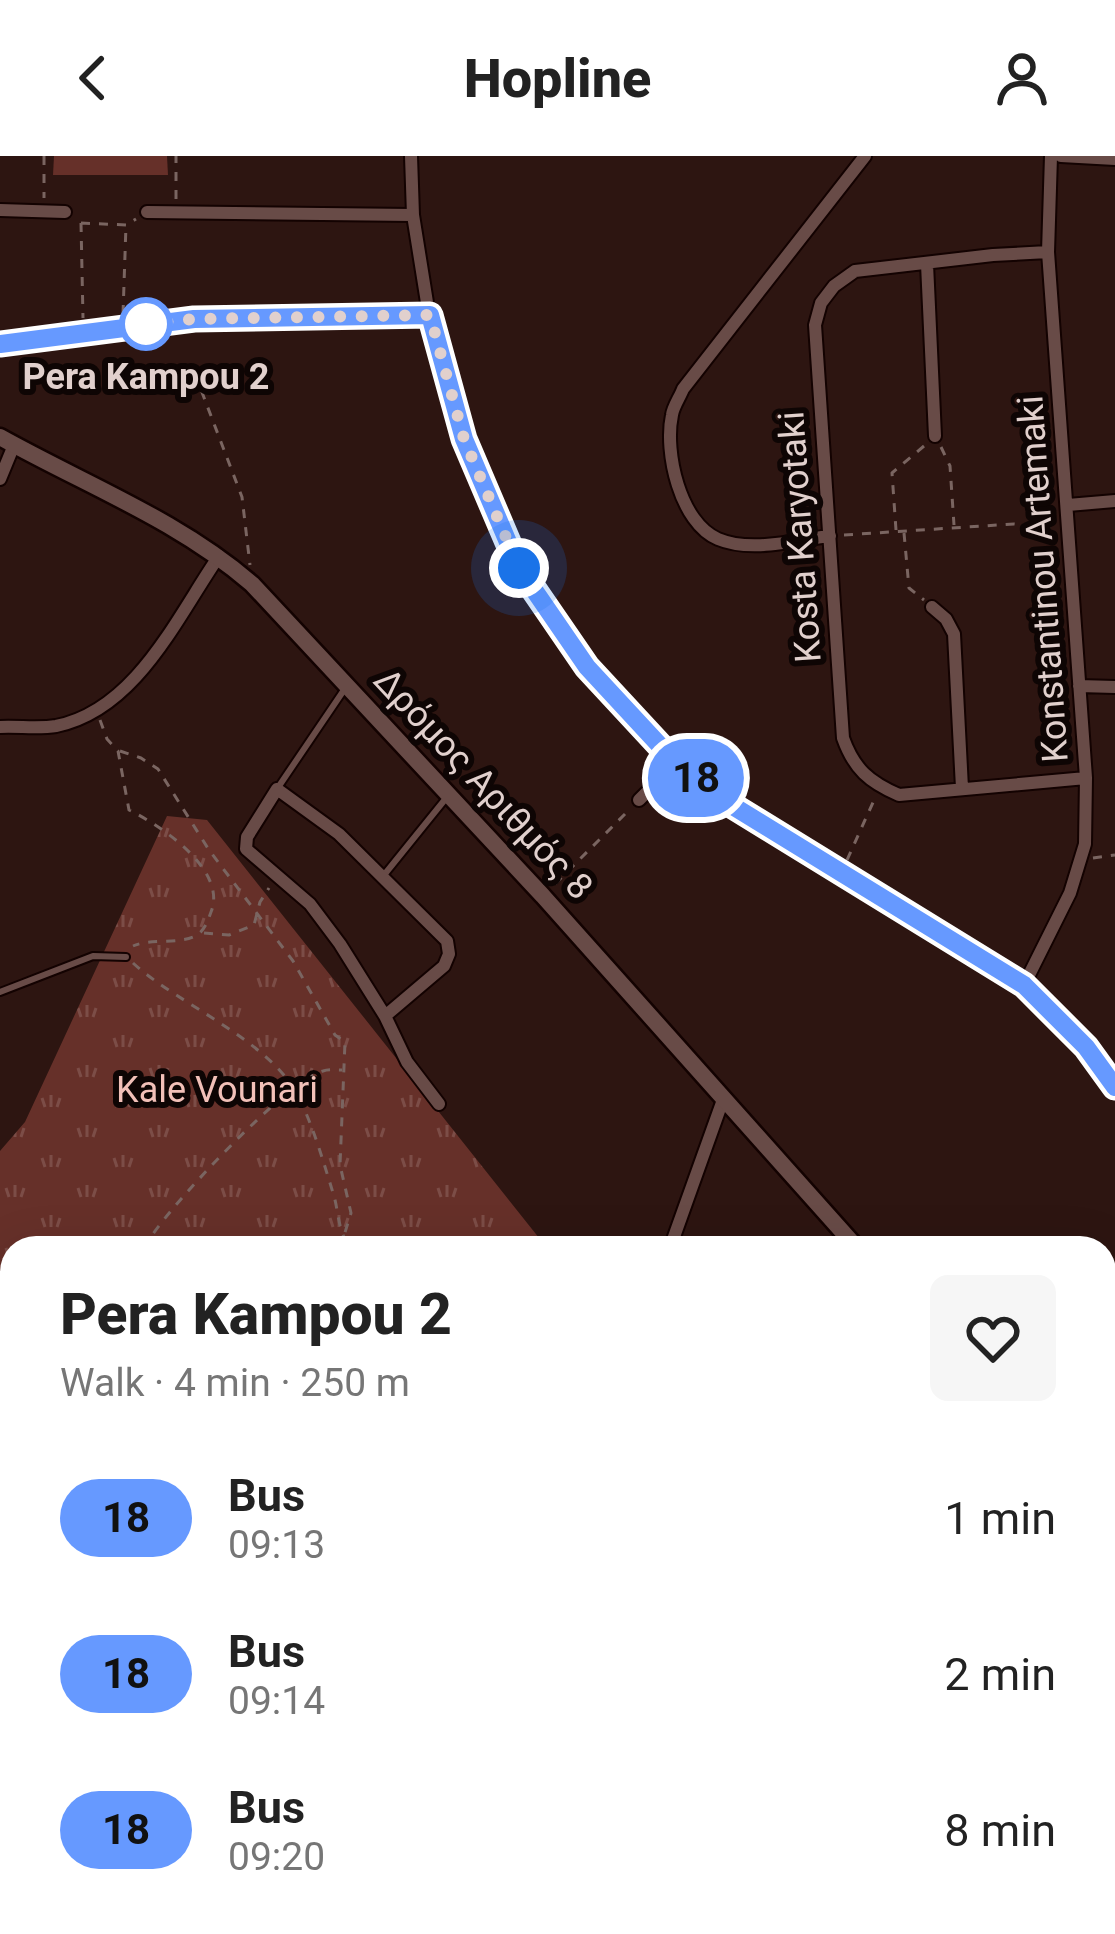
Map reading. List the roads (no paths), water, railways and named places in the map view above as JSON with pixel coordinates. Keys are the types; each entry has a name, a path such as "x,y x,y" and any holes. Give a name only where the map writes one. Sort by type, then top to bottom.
{"street":[{"path":"411,156 413,215 430,315 464,439 519,568 587,667 676,763 728,803 1024,985 1086,1047 1115,1087"},
{"path":"830,536 750,545 716,539 691,515 671,459 672,414 683,389 865,156"},
{"name":"Konstantinou Artemaki","path":"1024,985 1070,893 1085,844 1086,778 1048,252 1051,156"},
{"path":"1061,156 1115,159"},
{"path":"0,210 65,212"},
{"path":"147,212 413,215"},
{"name":"Kosta Karyotaki","path":"962,788 899,795 880,787 852,764 842,738 815,325 821,302 855,271 1048,252"},
{"path":"927,264 935,436"},
{"path":"0,344 194,319 430,315"},
{"path":"0,479 7,441"},
{"name":"Δρόμος Αριθμός 8","path":"7,441 161,519 219,556 252,584 543,896 846,1236"},
{"path":"1068,505 1115,501"},
{"path":"0,727 56,726 97,710 134,681 219,556"},
{"path":"932,607 954,634 962,788 1086,778"},
{"path":"1078,686 1115,687"},
{"path":"639,800 676,763"},
{"path":"385,1016 432,979 449,954 447,941 339,834 277,789 247,837 246,850 310,904 385,1016 407,1062 440,1104"},
{"path":"674,1236 724,1096"}],"lane":[{"path":"277,789 348,684"},
{"path":"384,875 449,794"},
{"path":"0,992 93,956 126,957"}],"place":[{"name":"Pera Kampou 2","path":"146,324"}],"park label":[{"name":"Kale Vounari","path":"217,1089"}]}
